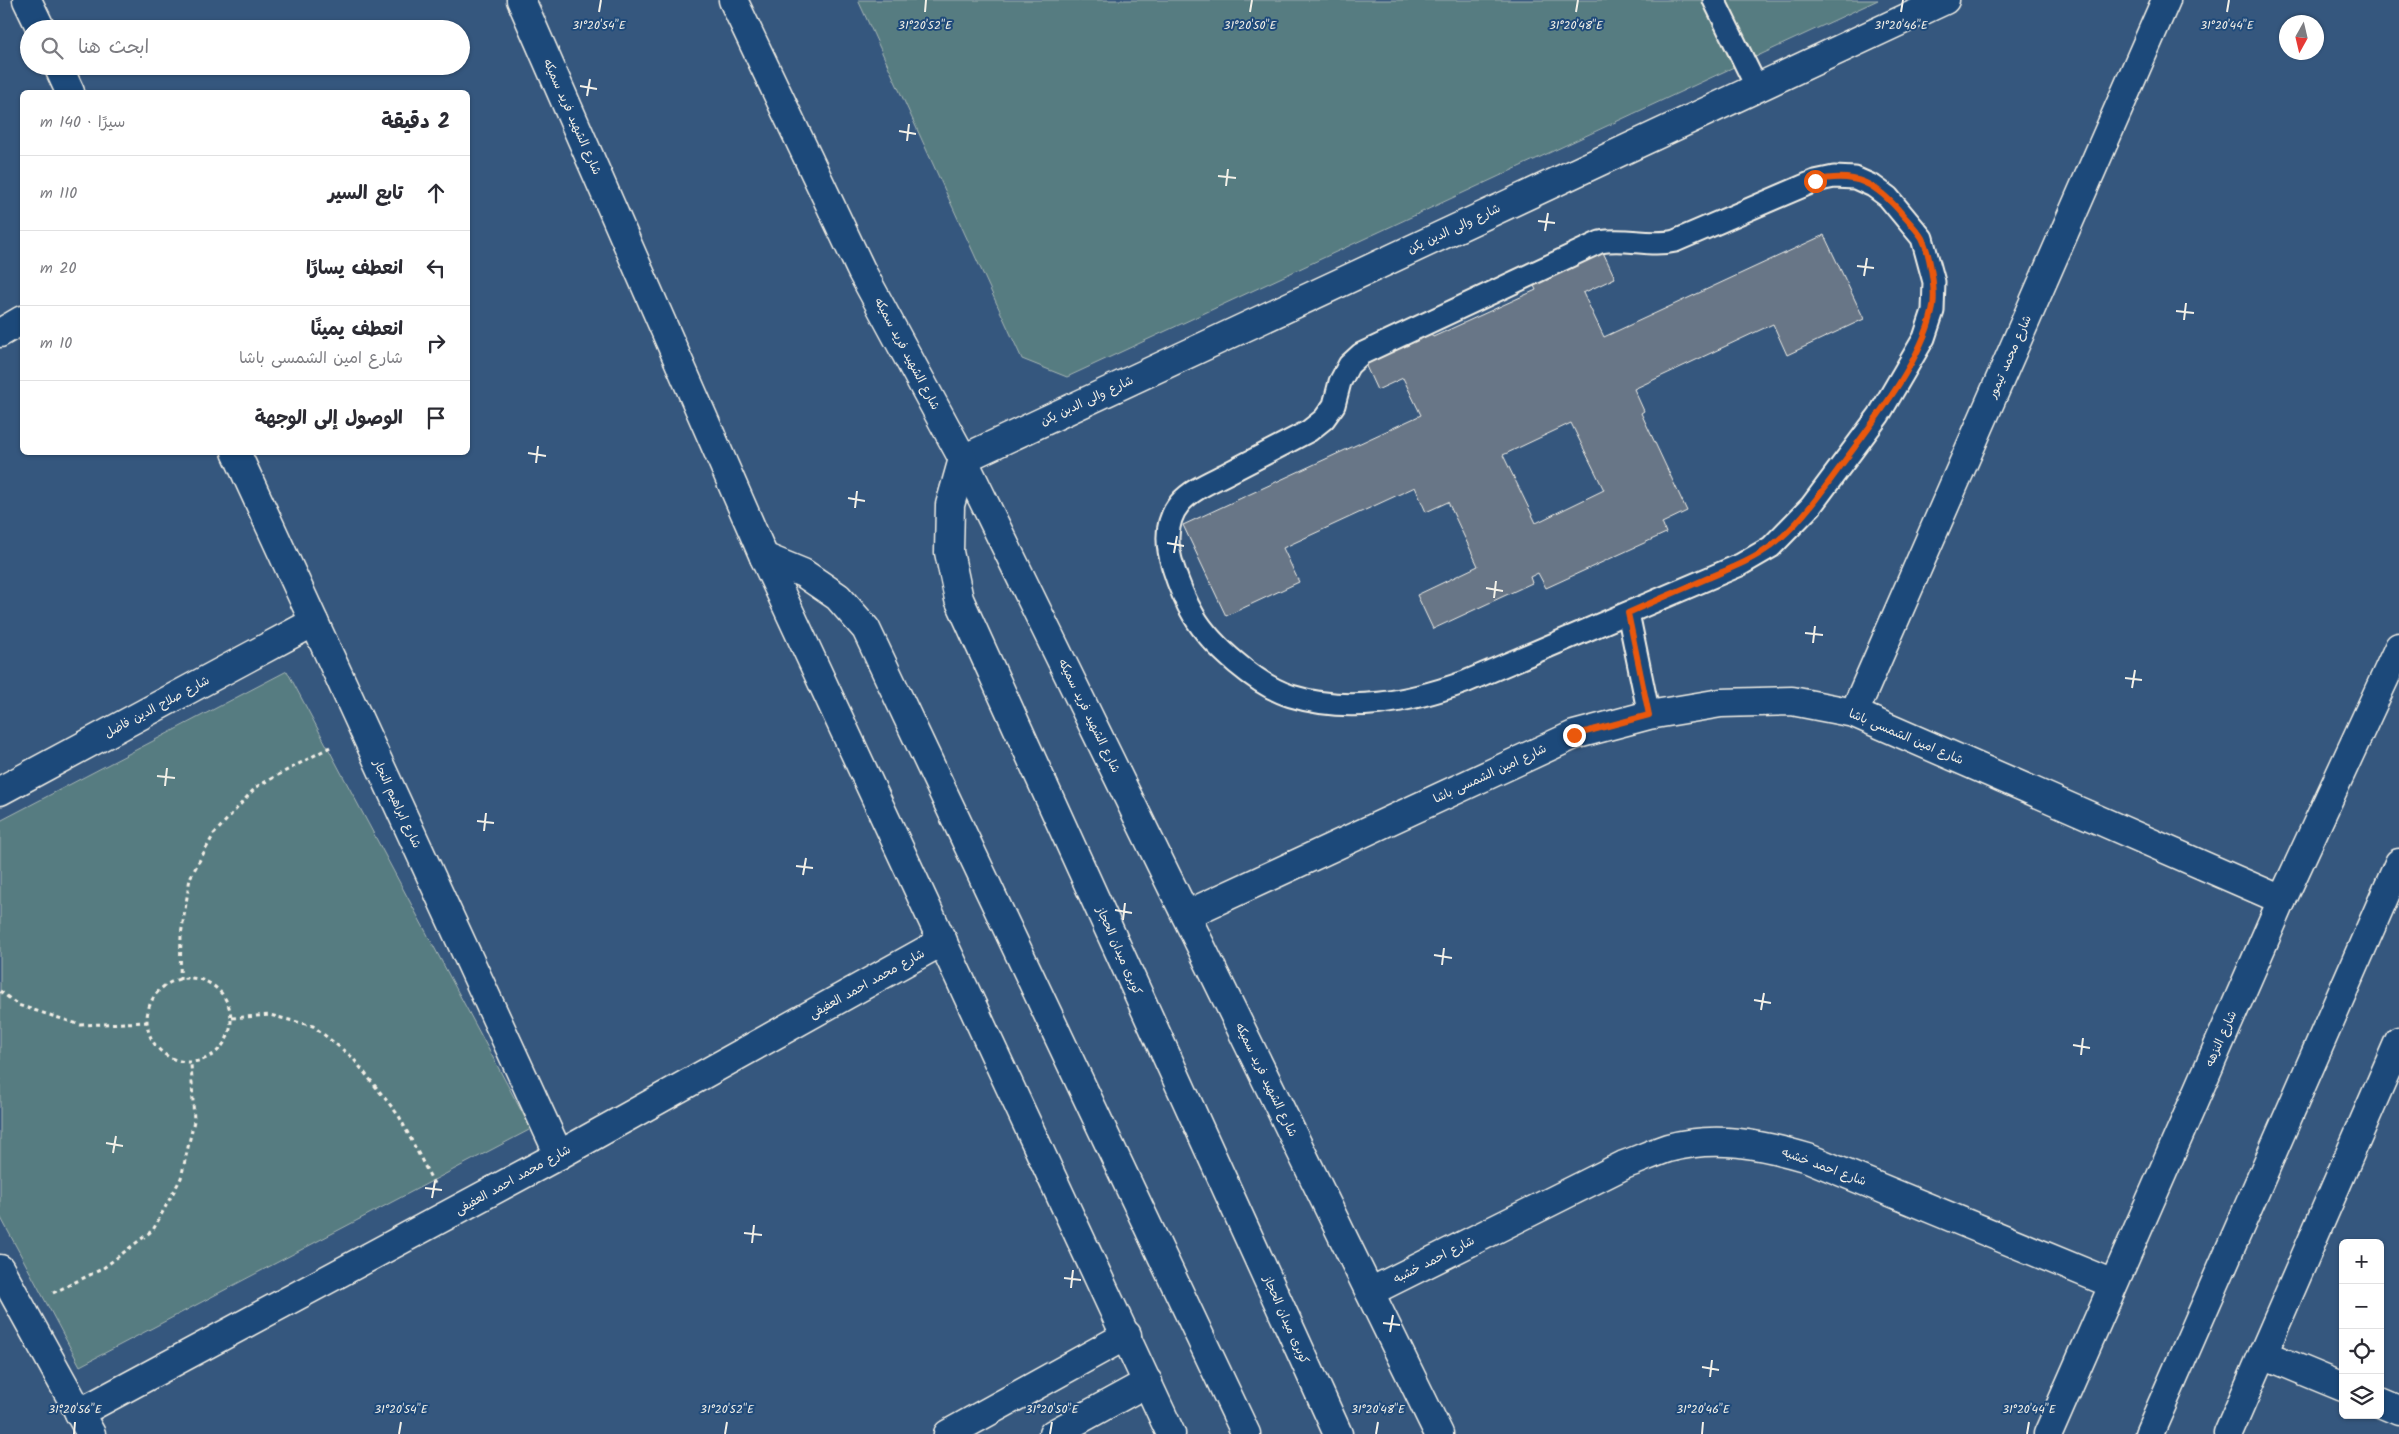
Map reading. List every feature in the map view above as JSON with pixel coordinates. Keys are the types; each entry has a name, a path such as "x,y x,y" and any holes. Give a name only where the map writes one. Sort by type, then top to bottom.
{"main road":[{"path":"27,0 37,20"},
{"name":"شارع الشهيد فريد سميكه","path":"521,0 764,558 1127,1335 1171,1434"},
{"name":"شارع الشهيد فريد سميكه","path":"733,0 862,272 963,459 1439,1434"},
{"name":"شارع والى الدين يكن","path":"963,459 1944,0"},
{"name":"شارع محمد تيمور","path":"1854,713 2166,0"},
{"path":"62,75 69,90"},
{"path":"0,333 20,321"},
{"name":"شارع ابراهيم النجار","path":"237,455 559,1155"},
{"name":"كوبرى ميدان الحجاز","path":"963,459 950,505 949,552 959,599 1338,1434"},
{"path":"764,558 804,573 838,598 866,629 1246,1434"},
{"name":"شارع صلاح الدين فاضل","path":"0,791 314,622"},
{"name":"شارع النزهه","path":"2048,1434 2282,900 2399,647"},
{"name":"شارع امين الشمسى باشا","path":"1186,915 1574,735 1649,715 1721,703 1792,701 1854,713 2282,900"},
{"path":"2149,1434 2399,863"},
{"name":"شارع محمد احمد العفيفى","path":"85,1424 449,1214 559,1155 943,941"},
{"path":"2228,1434 2399,1041"},
{"name":"شارع احمد خشبه","path":"1370,1292 1624,1165 1668,1148 1715,1142 1763,1145 1808,1158 2113,1284"},
{"path":"0,1269 85,1424"},
{"path":"948,1434 1127,1335"},
{"path":"2263,1354 2339,1386"},
{"path":"1053,1434 1148,1382"},
{"path":"2384,1405 2399,1411"}],"lane":[{"path":"1714,0 1757,88"},
{"path":"1834,177 1855,178 1873,186 1888,197 1922,238 1934,282 1933,310 1924,338 1879,415 1811,506 1771,547 1740,564 1628,613 1465,682 1429,695 1386,704 1331,704 1290,696 1254,678 1227,654 1194,617 1178,580 1167,547 1169,524 1180,503 1199,488 1309,431 1324,419 1334,405 1340,382 1349,365 1361,354 1600,242 1615,239 1660,245 1675,241 1815,181 1834,177"},
{"path":"1628,613 1649,715"}],"path":[{"path":"180,980 181,935 190,878 214,834 256,787 363,729"},
{"path":"195,979 209,983 224,998 232,1018 229,1035 221,1049 207,1059 191,1063 175,1060 161,1051 151,1038 147,1022 149,1008 156,994 166,985 180,980 195,979"},
{"path":"0,991 18,1005 81,1025 147,1022"},
{"path":"232,1018 270,1015 313,1026 352,1057 399,1116 449,1214"},
{"path":"22,1309 102,1269 153,1230 181,1178 192,1131 194,1121 191,1063"}],"green space":[{"path":"858,0 1878,0 1067,377 1022,359"},
{"path":"287,671 531,1129 80,1366 0,1216 0,821"}],"building":[{"path":"1824,235 1864,319 1787,355 1773,324 1634,389 1644,411 1641,413 1687,511 1662,523 1666,533 1546,588 1538,573 1530,577 1532,583 1433,629 1417,595 1478,566 1448,502 1426,512 1415,487 1283,548 1299,582 1226,616 1183,525 1421,415 1403,378 1377,390 1359,351 1425,320 1433,337 1536,290 1526,269 1596,237 1615,278 1583,293 1604,337","holes":["1571,423 1604,490 1536,523 1503,455"]}],"route":[{"path":"1574,735 1649,715 1628,613 1740,564 1771,547 1792,528 1811,506 1879,415 1924,338 1933,310 1934,282 1922,238 1888,197 1873,186 1855,178 1834,177 1815,181"}]}
